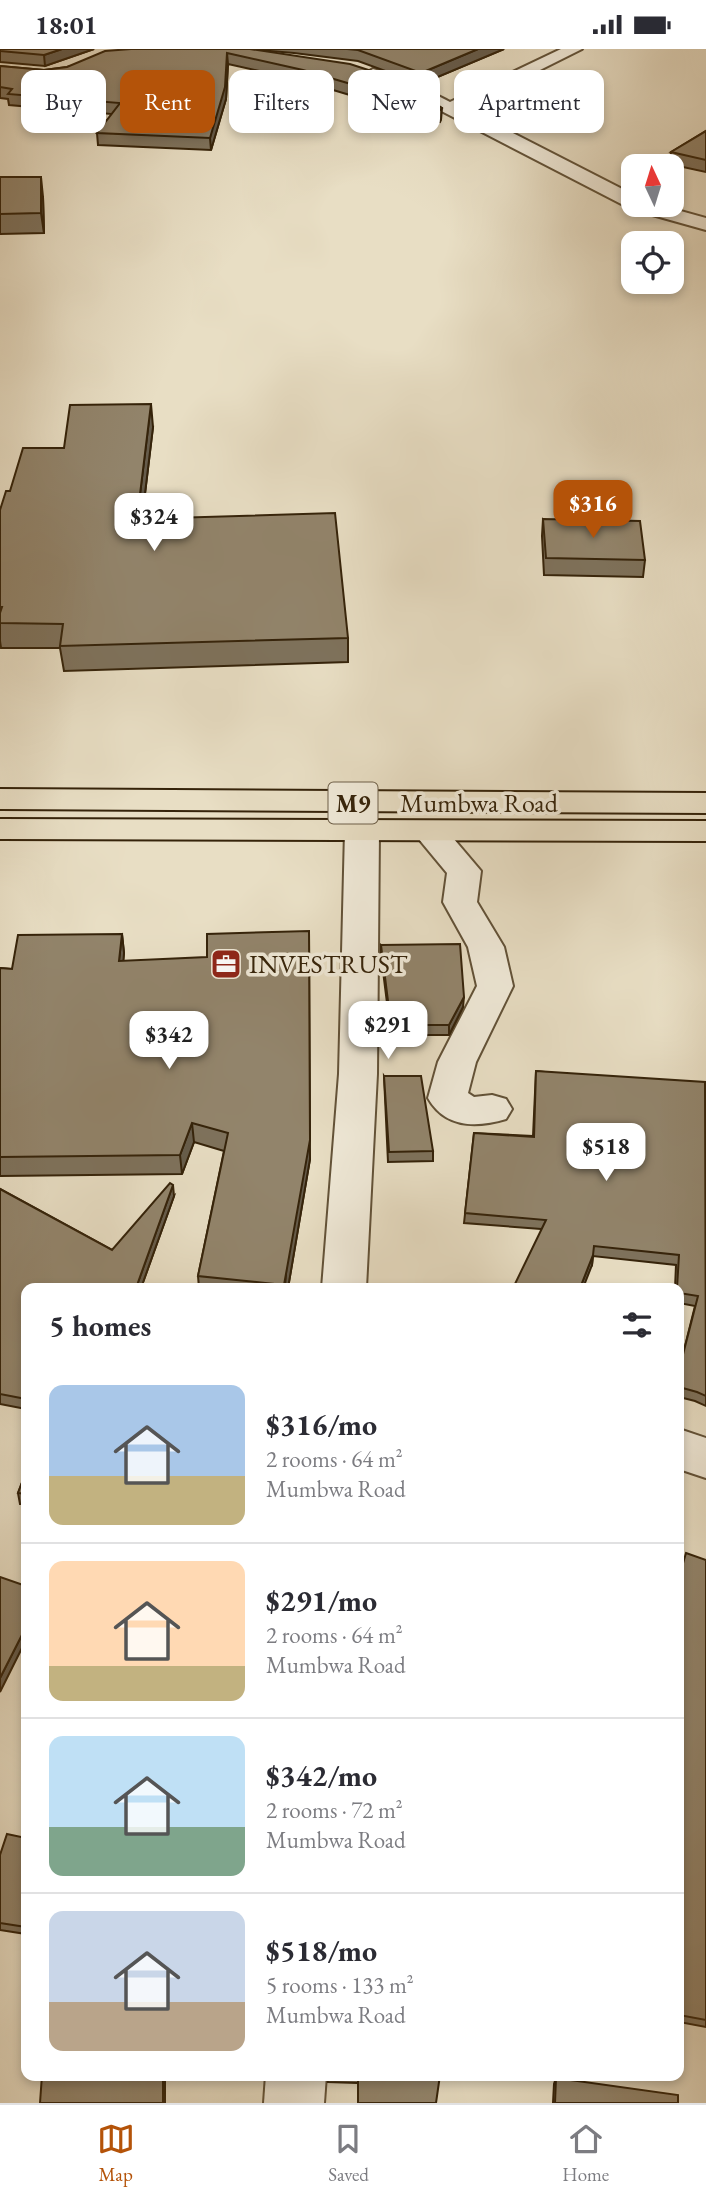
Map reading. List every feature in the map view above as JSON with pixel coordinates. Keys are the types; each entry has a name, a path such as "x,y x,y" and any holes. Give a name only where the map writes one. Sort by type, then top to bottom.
{"main road":[{"name":"Mumbwa Road","path":"0,799 706,803"},
{"name":"Mumbwa Road","path":"0,829 706,831"}],"street":[{"path":"452,108 574,49"},
{"path":"354,68 403,84 621,196"},
{"path":"682,217 706,224"},
{"path":"344,1283 358,1075 362,831"},
{"path":"429,832 464,871 460,902 486,947 495,986 457,1062 447,1098 468,1112 492,1109"},
{"path":"684,1451 706,1458"},
{"path":"294,2103 296,2081"}],"building":[{"path":"0,49 62,49 44,55"},
{"path":"250,49 350,64 368,70 348,70 348,83 334,79 334,70 303,70 227,53 225,87 215,121 215,70 120,70 120,103 106,102 106,70 44,70 67,67 105,51"},
{"path":"347,49 478,49 428,70 413,70 358,50"},
{"path":"0,66 44,70 21,70 21,95 8,94 12,89 0,87"},
{"path":"120,103 120,133 211,133 210,138 97,133 106,133 106,121"},
{"path":"706,131 706,160 671,152"},
{"path":"0,177 41,177 41,213 0,214"},
{"path":"151,404 137,519 335,513 348,638 60,646 63,624 0,623 0,510 6,491 10,491 23,448 64,448 70,405"},
{"path":"543,519 640,521 645,560 546,558"},
{"path":"309,931 310,1140 284,1283 198,1276 228,1133 192,1123 180,1155 0,1157 0,968 12,969 18,935 122,934 119,961 207,957 207,934"},
{"path":"460,944 464,997 449,1025 391,1025 381,945"},
{"path":"536,1071 705,1082 706,1396 684,1388 684,1351 698,1296 684,1294 684,1283 677,1283 679,1255 594,1246 582,1283 515,1283 546,1220 465,1213 474,1133 534,1137"},
{"path":"384,1076 421,1076 433,1151 389,1152"},
{"path":"170,1183 173,1185 138,1283 21,1283 21,1398 0,1394 0,1189 112,1250"},
{"path":"686,1553 706,1560 706,2020 684,2016"},
{"path":"0,1577 21,1584 21,1637 0,1678"},
{"path":"7,1834 21,1837 21,1926 0,1923 0,1855"},
{"path":"42,2081 163,2081 163,2103 40,2103"},
{"path":"358,2081 439,2081 436,2103 358,2103"},
{"path":"556,2081 578,2081 678,2095 678,2103 555,2103"}],"place":[{"name":"INVESTRUST","path":"226,964"}]}
